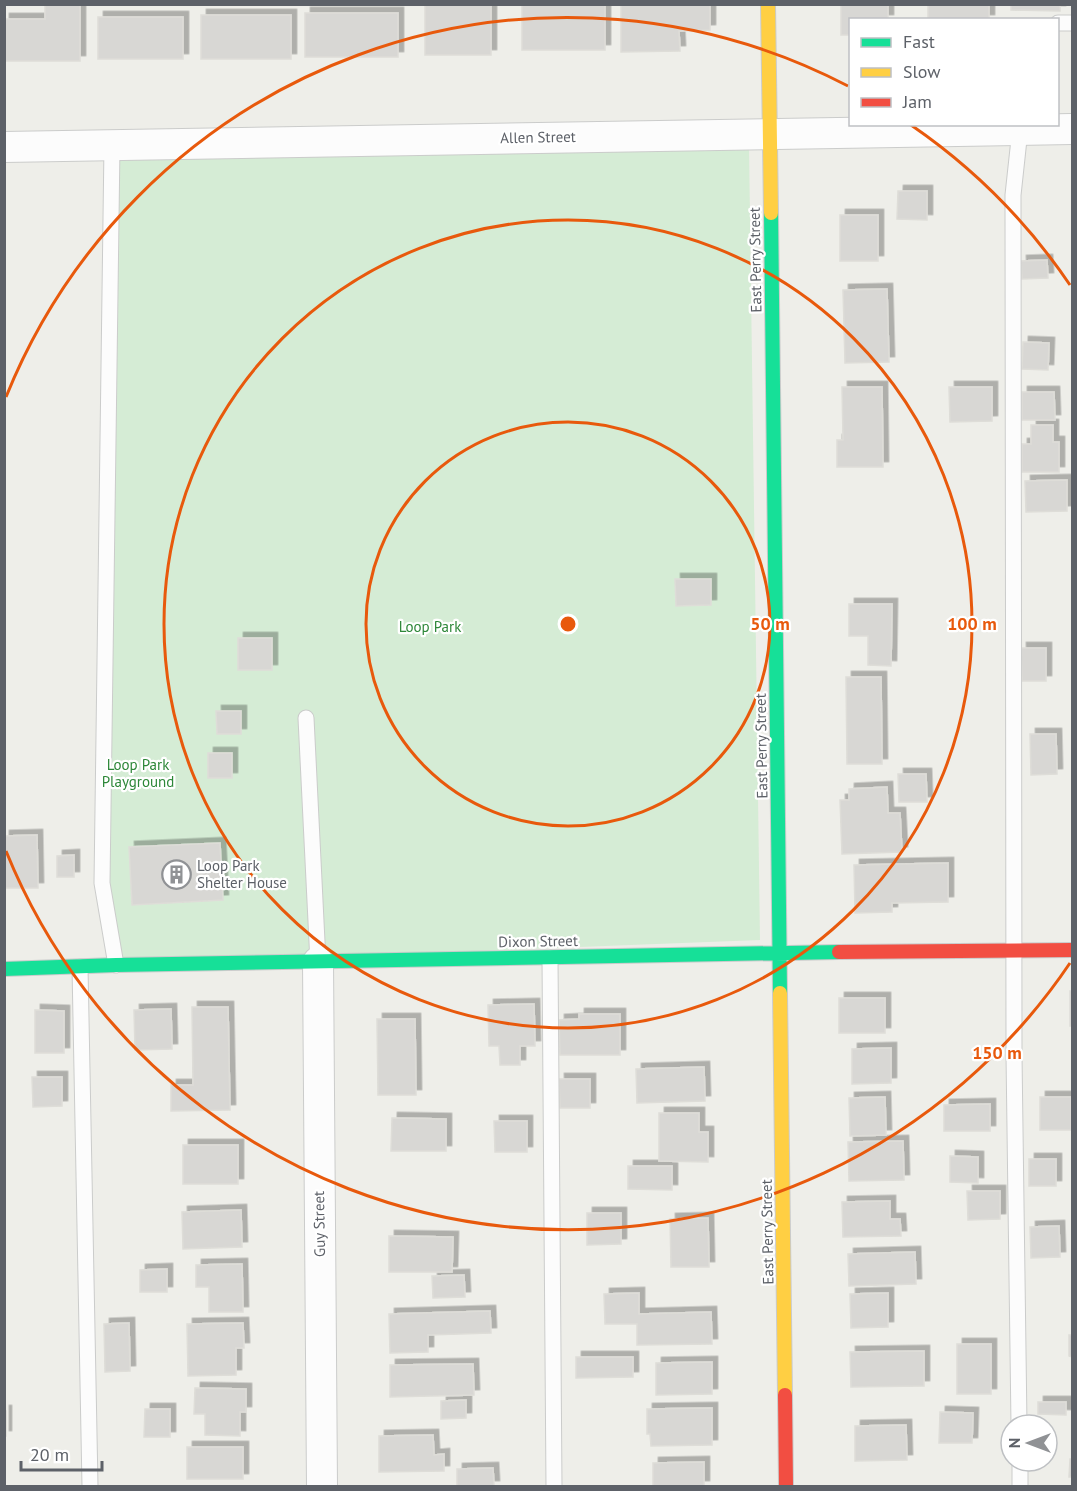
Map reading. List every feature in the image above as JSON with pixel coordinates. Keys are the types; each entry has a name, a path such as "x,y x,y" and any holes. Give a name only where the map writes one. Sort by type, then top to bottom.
{"street":[{"name":"East Perry Street","path":"768,4 786,1486"},
{"name":"Allen Street","path":"4,147 769,133 921,128 1072,129"},
{"name":"Dixon Street","path":"4,969 780,952 1072,950"},
{"name":"Guy Street","path":"318,962 322,1486"}],"lane":[{"path":"1010,128 1013,195 1014,1055 1019,1413"},
{"path":"112,146 102,883 116,965"},
{"path":"306,718 318,962"},
{"path":"550,958 554,1486"},
{"path":"80,967 90,1486"}],"green space":[{"name":"Loop Park","path":"112,145 749,145 760,940 116,965 102,883"}],"building":[{"path":"425,4 491,4 491,55 425,55"},
{"path":"522,4 605,4 605,50 522,50"},
{"path":"621,4 710,4 710,30 679,31 680,51 621,52"},
{"path":"841,4 888,4 888,18 849,18 849,35 841,35"},
{"path":"928,4 989,4 989,18 928,18"},
{"path":"1011,4 1060,4 1060,11 1011,10"},
{"path":"45,5 80,5 80,61 4,61 4,19 45,19"},
{"path":"305,13 398,13 398,57 305,57"},
{"path":"201,15 291,15 291,59 201,59"},
{"path":"98,17 183,17 183,59 98,59"},
{"path":"898,191 927,191 927,220 897,219"},
{"path":"840,215 878,215 878,261 840,261"},
{"path":"1047,260 1048,278 1022,279 1021,261"},
{"path":"887,289 889,362 845,363 843,290"},
{"path":"1023,342 1049,343 1048,370 1022,369"},
{"path":"842,387 882,387 883,467 837,467 837,440 843,440"},
{"path":"949,387 992,387 992,421 950,422"},
{"path":"1022,392 1054,392 1055,420 1022,420"},
{"path":"1031,425 1053,425 1053,442 1059,442 1059,472 1022,472 1022,444 1031,444"},
{"path":"1067,480 1067,511 1026,512 1025,481"},
{"path":"675,579 711,579 711,605 676,606"},
{"path":"849,604 892,604 891,666 868,665 868,636 849,636"},
{"path":"238,638 272,638 272,670 238,670"},
{"path":"1021,648 1046,648 1046,681 1022,681"},
{"path":"846,677 881,677 882,764 847,764"},
{"path":"216,711 241,711 241,734 217,734"},
{"path":"1030,734 1056,734 1057,774 1031,775"},
{"path":"208,753 232,753 232,778 208,778"},
{"path":"898,774 926,774 927,802 899,802"},
{"path":"887,787 888,813 900,813 902,852 842,854 840,800 849,800 849,789"},
{"path":"37,835 38,888 4,888 4,836"},
{"name":"Loop Park Shelter House","path":"220,843 223,900 132,905 129,847"},
{"path":"74,855 74,877 57,877 57,856"},
{"path":"948,863 948,902 892,903 892,912 855,913 854,865"},
{"path":"1070,991 1072,991 1072,1026 1070,1026"},
{"path":"839,998 885,998 885,1033 839,1033"},
{"path":"534,1004 535,1046 520,1046 520,1065 500,1065 499,1046 489,1046 488,1005"},
{"path":"192,1007 228,1007 230,1110 171,1111 171,1085 193,1085"},
{"path":"171,1009 172,1049 135,1050 134,1010"},
{"path":"35,1010 64,1011 64,1053 35,1053"},
{"path":"579,1014 620,1014 620,1055 560,1055 559,1020 579,1019"},
{"path":"377,1019 415,1019 416,1095 378,1095"},
{"path":"891,1048 891,1083 852,1084 852,1049"},
{"path":"704,1067 705,1101 637,1103 636,1069"},
{"path":"32,1077 62,1077 62,1106 33,1107"},
{"path":"559,1079 590,1079 590,1108 560,1108"},
{"path":"885,1097 886,1135 850,1136 849,1098"},
{"path":"1040,1097 1071,1097 1071,1130 1040,1130"},
{"path":"990,1104 990,1131 944,1131 944,1105"},
{"path":"659,1113 699,1113 699,1132 708,1132 708,1162 659,1161"},
{"path":"392,1118 446,1119 446,1151 391,1151"},
{"path":"494,1121 527,1121 527,1152 495,1152"},
{"path":"903,1141 904,1180 849,1181 848,1142"},
{"path":"183,1145 238,1145 238,1184 183,1184"},
{"path":"950,1156 978,1157 978,1183 950,1182"},
{"path":"1029,1159 1056,1159 1056,1186 1029,1186"},
{"path":"628,1166 672,1166 672,1190 628,1189"},
{"path":"967,1191 1000,1191 1000,1219 968,1220"},
{"path":"890,1201 890,1219 900,1219 901,1236 843,1237 842,1202"},
{"path":"241,1210 242,1247 183,1249 182,1212"},
{"path":"587,1213 621,1213 621,1244 587,1245"},
{"path":"708,1218 709,1267 671,1267 670,1219"},
{"path":"1059,1226 1060,1257 1031,1258 1030,1227"},
{"path":"389,1236 453,1237 452,1272 389,1272"},
{"path":"915,1252 916,1284 849,1286 848,1254"},
{"path":"242,1264 243,1312 209,1312 209,1287 196,1287 196,1265"},
{"path":"167,1269 167,1292 140,1292 140,1270"},
{"path":"464,1275 465,1297 433,1298 432,1276"},
{"path":"639,1293 639,1314 711,1312 712,1344 637,1345 637,1324 605,1324 604,1294"},
{"path":"888,1293 888,1327 851,1328 850,1294"},
{"path":"490,1311 491,1333 428,1335 428,1352 390,1353 389,1314"},
{"path":"129,1323 130,1371 105,1372 104,1324"},
{"path":"243,1323 244,1348 236,1348 236,1375 188,1376 187,1324"},
{"path":"1069,1335 1072,1335 1072,1357 1069,1356"},
{"path":"957,1344 991,1344 991,1394 957,1394"},
{"path":"924,1351 924,1386 851,1387 850,1352"},
{"path":"576,1357 633,1357 633,1377 576,1378"},
{"path":"712,1362 712,1394 656,1395 656,1363"},
{"path":"473,1364 474,1395 390,1397 390,1365"},
{"path":"195,1388 246,1389 246,1412 240,1412 240,1436 205,1435 205,1414 194,1414"},
{"path":"466,1400 466,1418 441,1419 441,1401"},
{"path":"1038,1402 1066,1402 1066,1415 1038,1413"},
{"path":"712,1408 712,1445 651,1446 650,1434 647,1434 647,1409"},
{"path":"145,1409 170,1409 170,1437 144,1437"},
{"path":"4,1411 6,1411 6,1436 4,1436"},
{"path":"940,1412 973,1413 972,1443 939,1443"},
{"path":"906,1425 907,1460 855,1461 855,1426"},
{"path":"433,1435 434,1455 444,1454 444,1471 379,1472 379,1436"},
{"path":"187,1447 243,1447 243,1479 187,1479"},
{"path":"1070,1459 1072,1459 1072,1477 1069,1477"},
{"path":"704,1462 704,1486 653,1486 653,1463"},
{"path":"493,1468 494,1486 457,1486 457,1469"}],"traffic: fast":[{"path":"771,213 780,993"},
{"path":"4,969 839,952"}],"traffic: slow":[{"path":"768,4 771,213"},
{"path":"780,993 785,1395"}],"traffic: jam":[{"path":"839,952 1072,950"},
{"path":"785,1395 786,1486"}],"place":[{"name":"Loop Park Shelter House","path":"176,874"}],"park label":[{"name":"Loop Park Playground","path":"138,772"}]}
